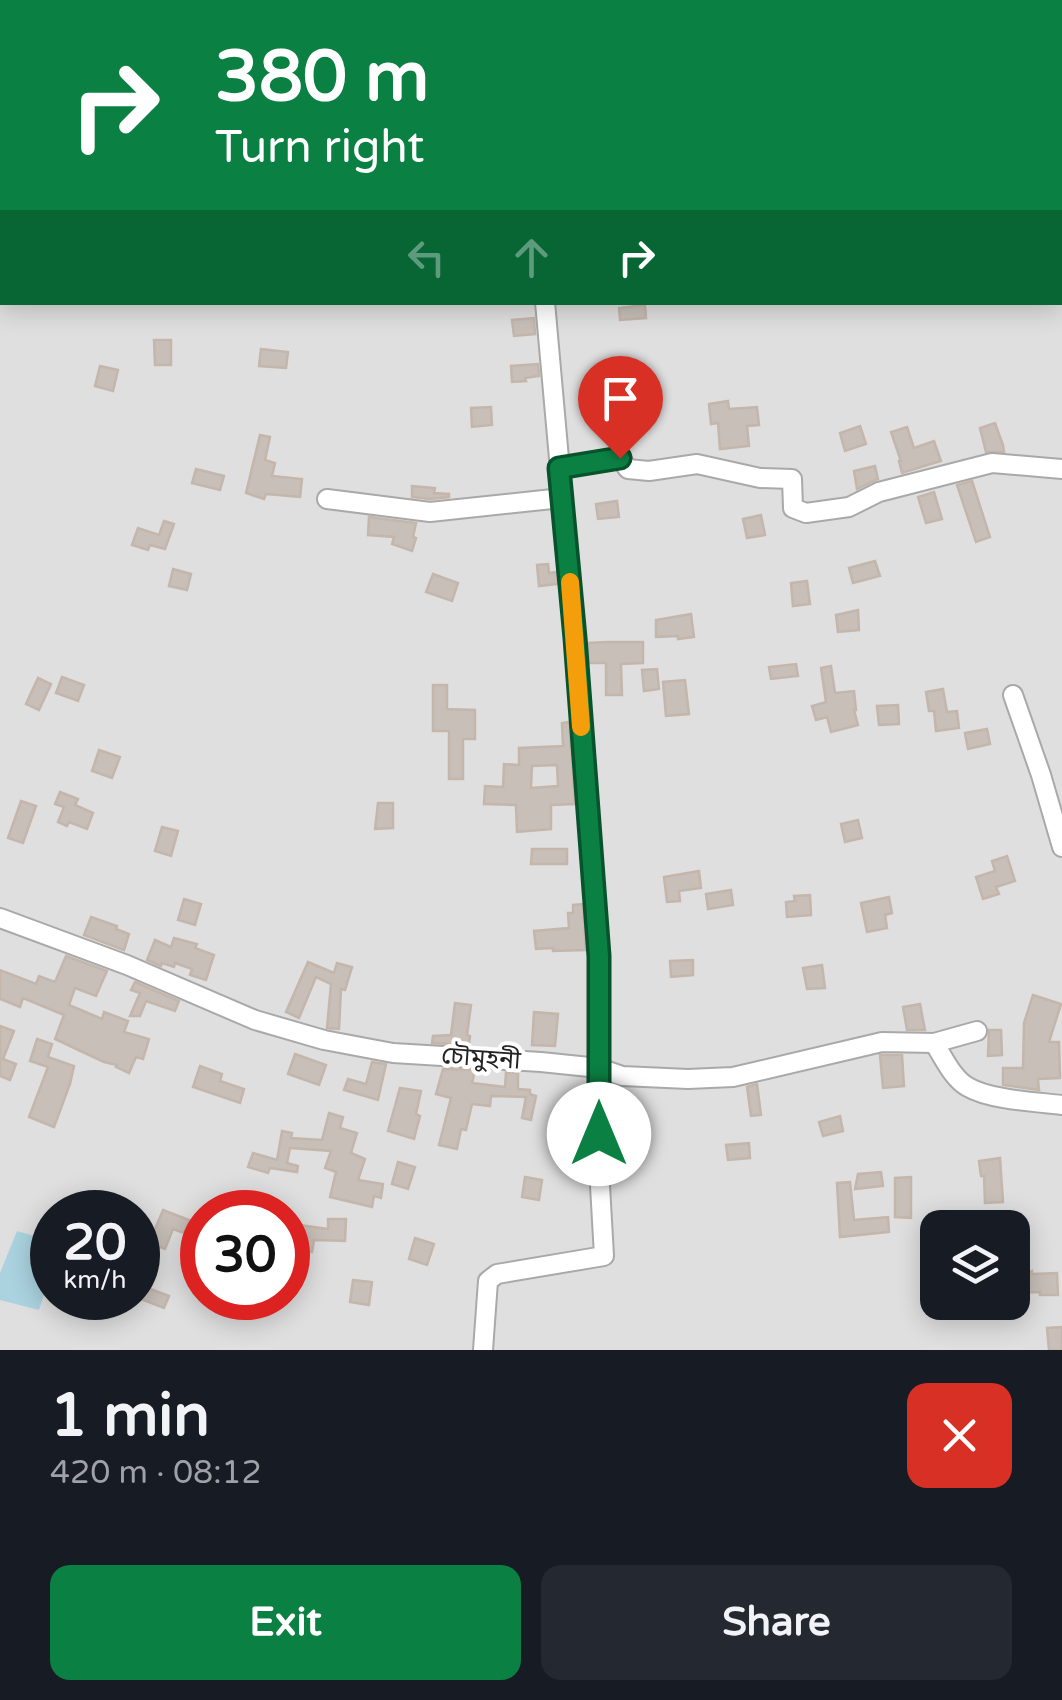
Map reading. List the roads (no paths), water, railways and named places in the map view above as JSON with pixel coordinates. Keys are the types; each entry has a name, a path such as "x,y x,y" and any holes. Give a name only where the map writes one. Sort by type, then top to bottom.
{"street":[{"path":"483,1350 488,1280 497,1274 604,1256 599,956 544,305"},
{"path":"559,468 620,458 628,469 649,472 697,464 760,478 792,479 793,508 806,514 849,508 879,492 992,463 1062,468"},
{"path":"327,499 430,512 562,498"},
{"path":"1013,695 1062,846"},
{"name":"চৌমুহনী","path":"0,918 127,965 255,1020 324,1040 393,1053 599,1068 622,1076 688,1079 733,1077 882,1042 934,1044 977,1031"},
{"path":"934,1044 952,1072 968,1087 996,1096 1062,1105"}],"water":[{"path":"17,1231 30,1235 30,1308 0,1300 0,1273"}]}
